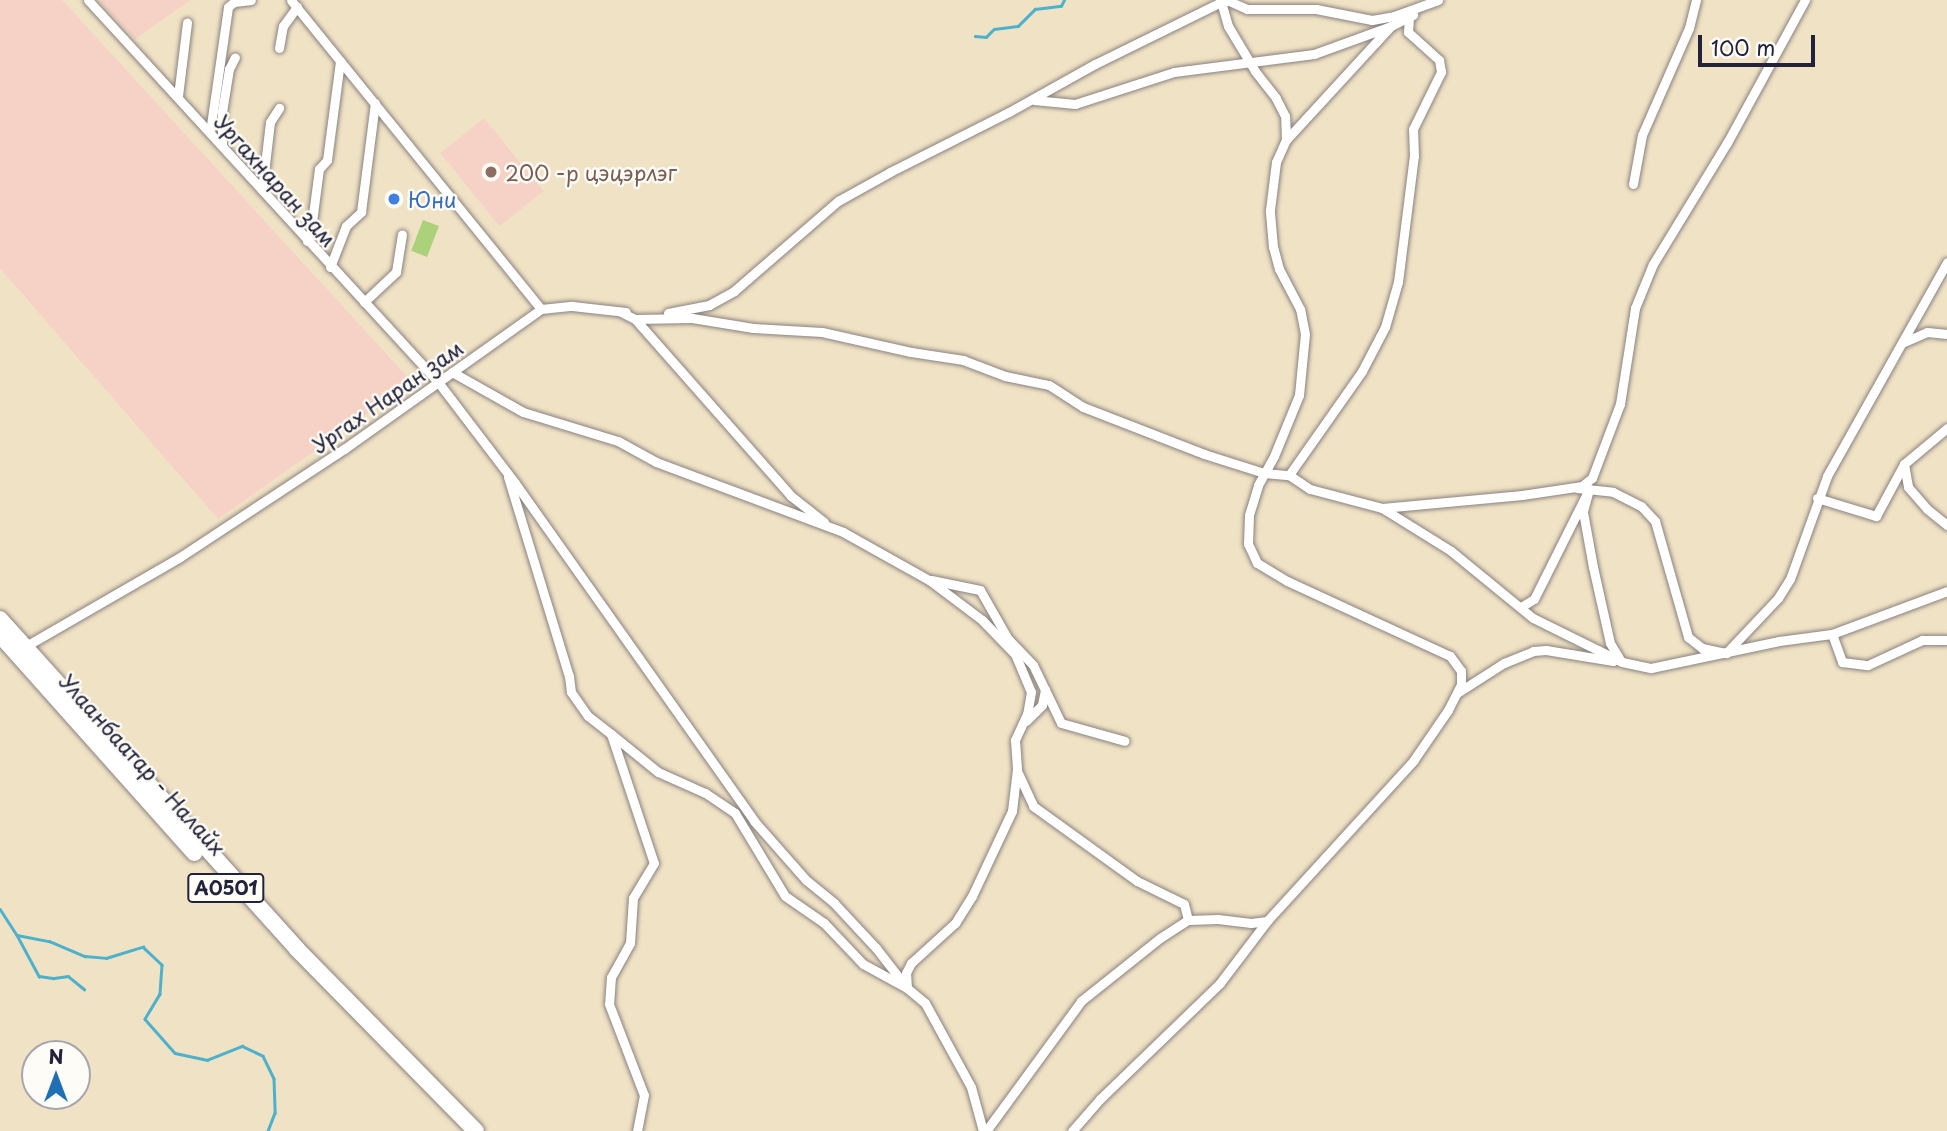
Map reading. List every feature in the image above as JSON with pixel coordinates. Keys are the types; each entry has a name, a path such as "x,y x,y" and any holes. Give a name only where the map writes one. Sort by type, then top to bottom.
{"highway":[{"name":"A0501","path":"0,619 26,646"},
{"name":"Улаанбаатар - Налайх","path":"0,635 302,970 462,1131"},
{"name":"Улаанбаатар - Налайх","path":"26,646 297,949 477,1131"}],"street":[{"name":"Ургахнаран зам","path":"88,0 438,382 669,697 754,821 806,880 834,902 907,988"},
{"path":"210,132 229,6 234,2 251,0"},
{"path":"279,48 283,26 294,4 541,309 572,306 621,312 678,312 709,305 757,274 838,201 1228,1 1243,0"},
{"path":"1228,1 1247,9 1316,9 1372,20 1438,0"},
{"path":"1633,184 1642,135 1689,28 1696,0"},
{"path":"1382,508 1569,488 1582,486 1592,478 1620,404 1635,307 1653,264 1727,143 1805,0"},
{"path":"1072,1131 1100,1099 1220,983 1267,921 1413,761 1461,685 1461,671 1450,656 1361,617 1257,563 1248,544 1249,515 1264,473 1299,395 1306,334 1300,309 1279,269 1273,247 1270,210 1274,174 1286,140 1285,116 1228,26 1228,1"},
{"path":"1032,100 1075,104 1174,72 1251,65 1314,54 1391,26 1409,17 1427,2"},
{"path":"1289,475 1362,371 1385,327 1398,282 1413,156 1413,129 1441,72 1439,60 1408,32 1409,17"},
{"path":"177,96 187,23"},
{"path":"1286,140 1391,26"},
{"path":"222,145 222,112 229,69 235,57"},
{"path":"307,241 310,237 319,169 327,160 340,61"},
{"path":"330,267 346,226 361,212 375,103"},
{"path":"262,190 270,122 279,108"},
{"path":"364,302 396,272 402,234"},
{"path":"1726,653 1778,598 1790,579 1817,499 1899,345 1947,262"},
{"name":"Ургах Наран зам","path":"26,646 180,557 344,449 541,309"},
{"path":"621,312 635,319 791,496 830,526"},
{"path":"635,319 692,318 753,328 795,329 963,360 1005,376 1049,386 1083,407 1203,454 1264,473 1289,475 1310,489 1382,508 1451,551 1533,618 1622,662"},
{"path":"1899,345 1927,332 1947,334"},
{"path":"452,372 478,390 523,412 618,441 664,466 830,526 929,580 982,620 1045,689"},
{"path":"1817,499 1876,516 1904,464 1947,428"},
{"path":"1904,464 1908,487 1927,509 1947,524"},
{"path":"507,474 569,676 570,692 588,716 658,772 705,793 735,813 785,896 824,923 863,964 907,988 925,1003 971,1087 985,1131"},
{"path":"1569,488 1614,492 1641,506 1655,521 1688,637 1702,648 1726,653"},
{"path":"1521,607 1534,599 1589,489"},
{"path":"1589,489 1583,512 1593,567 1610,643 1622,662"},
{"path":"929,580 980,590 1008,639 1033,666 1061,723 1125,741"},
{"path":"1456,694 1494,669 1533,652 1546,650 1651,668 1779,641 1832,634 1947,591"},
{"path":"1832,634 1842,662 1868,665 1922,640 1947,640"},
{"path":"907,988 906,973 911,963 955,923 972,896 1012,811 1017,769 1014,740 1022,724 1031,692 1015,654"},
{"path":"1022,724 1042,705 1045,689"},
{"path":"611,734 654,863 633,898 630,943 611,977 609,1004 644,1096 636,1131"},
{"path":"1017,769 1033,806 1137,881 1184,904 1188,920"},
{"path":"985,1131 1081,1000 1131,960 1188,920 1218,919 1251,923 1267,921"}],"shaded area":[{"path":"0,0 62,0 412,382 218,519 0,268"},
{"path":"98,0 190,0 135,39"},
{"name":"200 -р цэцэрлэг","path":"484,118 543,191 500,226 440,153"}],"green space":[{"path":"423,220 439,226 427,257 411,251"}],"waterway":[{"path":"975,36 986,37 994,29 1018,26 1035,9 1061,6 1064,0"},
{"path":"0,909 17,935 49,941 85,956 106,958 143,947 162,965 160,994 145,1019 175,1053 207,1060 242,1046 263,1056 274,1079 275,1113 268,1131"},
{"path":"17,935 39,976 68,976 84,989"}],"place":[{"name":"200 -р цэцэрлэг","path":"491,172"},
{"name":"Юни","path":"394,199"}]}
